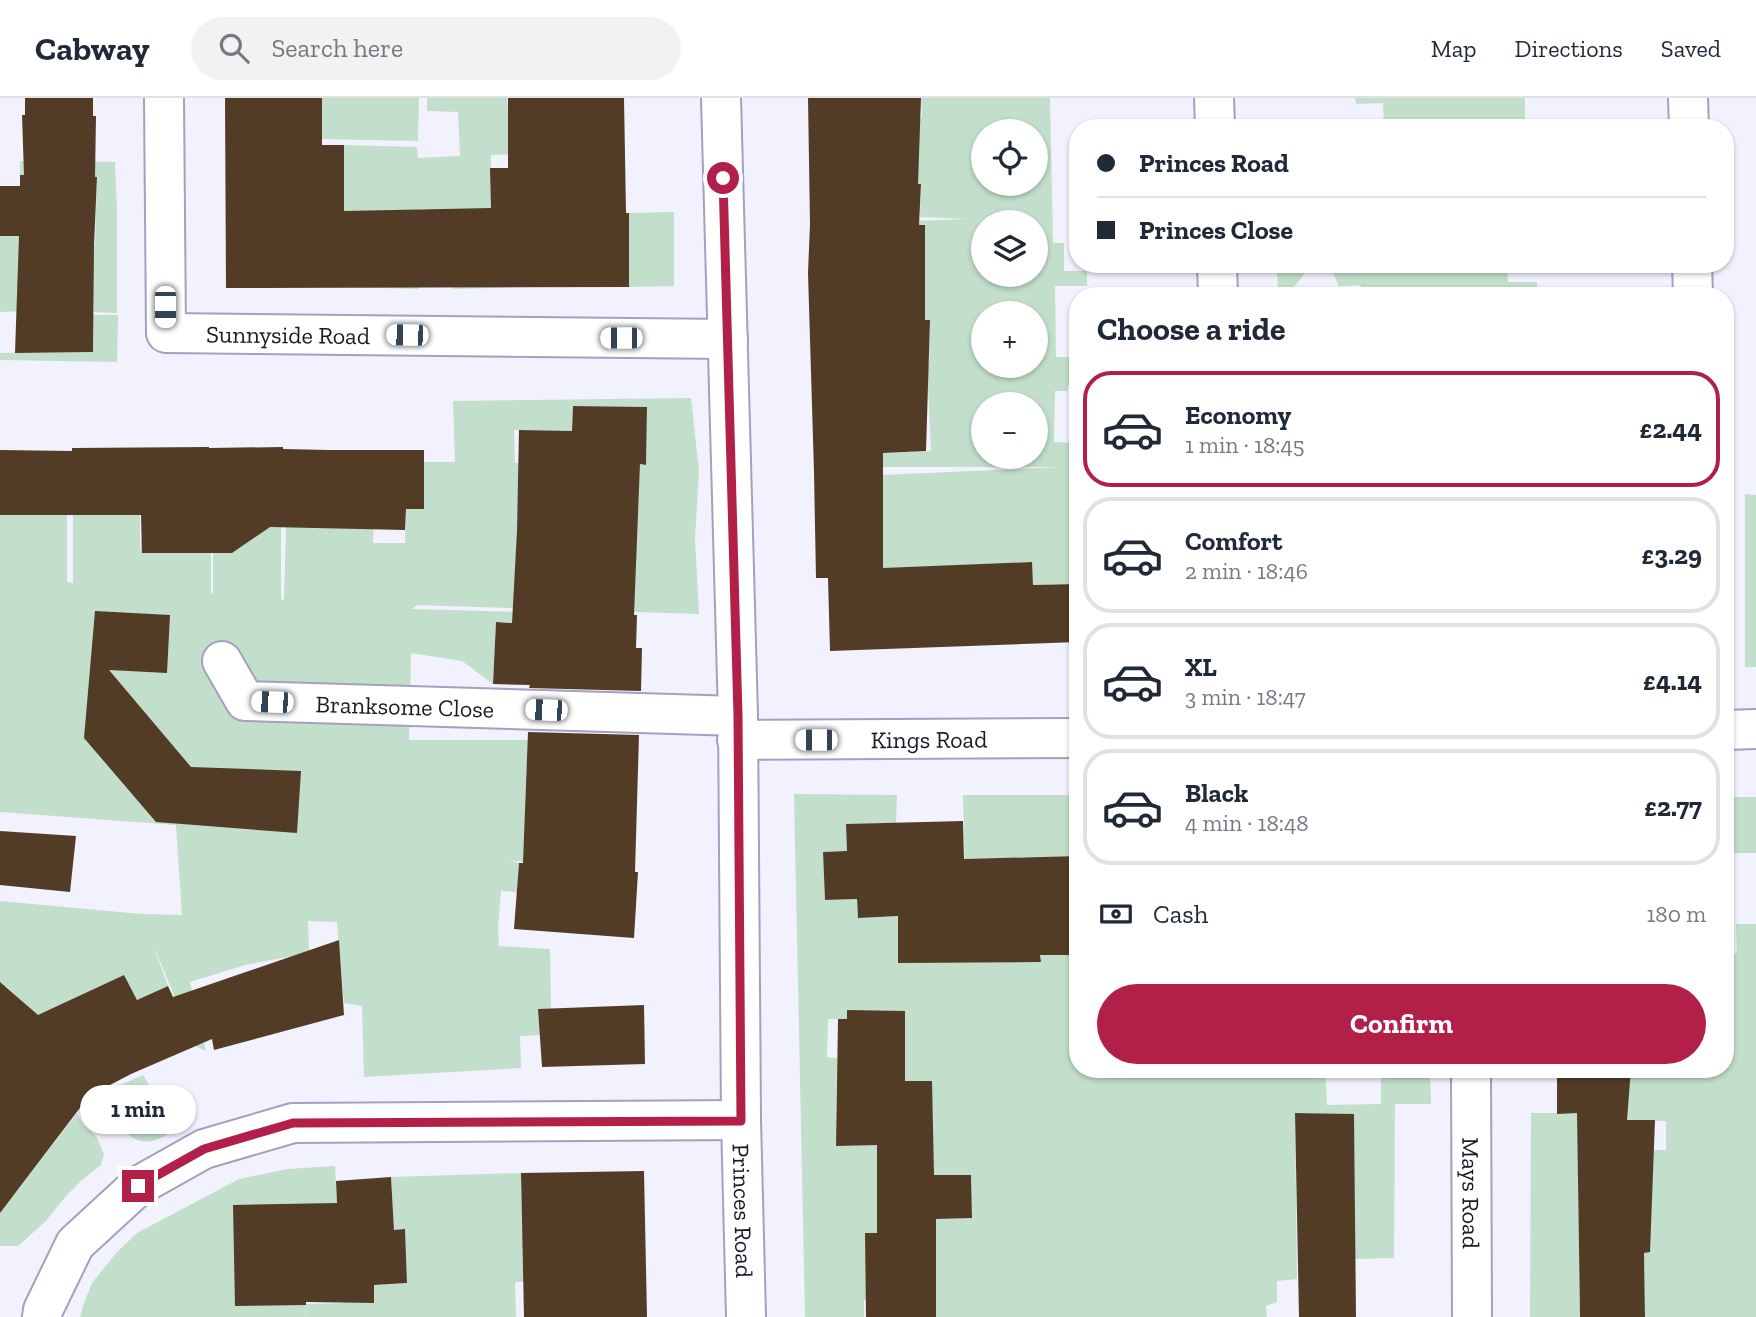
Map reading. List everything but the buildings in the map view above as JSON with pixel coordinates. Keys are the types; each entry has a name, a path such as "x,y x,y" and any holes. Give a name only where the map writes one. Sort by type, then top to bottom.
{"street":[{"name":"Sunnyside Road","path":"164,98 166,333 728,339"},
{"name":"Princes Road","path":"721,98 738,728 741,1121 746,1317"},
{"path":"1214,98 1215,119"},
{"path":"1688,98 1689,119"},
{"name":"Branksome Close","path":"222,661 245,701 738,728"},
{"name":"Kings Road","path":"738,728 1069,738"},
{"path":"1734,730 1756,729"},
{"name":"Mays Road","path":"1471,1078 1472,1317"},
{"path":"42,1317 75,1244 138,1186 204,1149 293,1123 741,1121"}],"green space":[{"path":"322,98 419,98 418,141 322,139"},
{"path":"427,98 507,98 508,111 537,154 491,155 491,211 528,287 453,289 451,211 418,209 418,289 342,287 344,145 417,147 418,158 460,156 458,112 427,111"},
{"path":"921,98 1050,98 1053,243 1064,243 1064,271 1087,273 1087,286 1055,286 1056,357 1069,357 1067,391 1055,391 1054,442 1069,443 1069,584 1033,585 1031,562 943,566 871,577 882,475 1061,467 1048,467 1048,392 971,392 971,467 883,467 883,453 931,451 928,388 883,389 929,365 930,329 919,329 885,222 968,219 920,217 921,185 880,185 879,152 919,152"},
{"path":"1355,98 1525,98 1525,119 1384,119 1383,103 1356,104"},
{"path":"20,161 115,162 117,313 94,312 93,270 29,311 0,312 0,236 19,236 20,245 95,246 97,178 20,175"},
{"path":"674,212 674,286 629,287 629,213"},
{"path":"1277,273 1305,273 1294,287 1278,287"},
{"path":"1333,273 1508,273 1508,282 1537,282 1537,287 1360,285 1339,286"},
{"path":"93,315 118,315 117,362 0,360 0,353 93,352"},
{"path":"691,398 699,471 695,539 699,614 417,605 412,609 555,613 555,624 496,622 493,684 462,661 411,653 409,740 528,740 525,810 558,866 508,860 519,863 517,892 501,891 499,946 550,949 551,1009 538,1009 540,1035 520,1036 521,1068 364,1077 362,1006 344,1003 337,922 308,921 309,953 245,965 190,982 206,1051 195,1046 152,942 168,986 137,1000 124,975 92,990 104,1014 43,1021 6,986 0,990 0,901 141,914 182,915 176,825 0,812 0,515 67,515 67,582 73,583 73,514 140,513 140,552 142,536 171,536 211,513 213,594 213,553 232,553 255,537 256,525 281,525 281,599 284,600 286,527 374,514 373,543 405,543 406,509 423,509 424,462 455,462 453,401","holes":["573,406 647,407 646,465 640,464 637,536 517,531 518,492 563,493 564,463 515,463 514,430 572,431"]},
{"path":"1745,494 1756,495 1756,667 1745,667"},
{"path":"794,794 897,795 896,824 846,824 847,851 823,852 825,900 857,899 858,918 898,916 898,947 967,946 963,795 1069,795 1069,856 969,859 1041,961 1040,955 1069,955 1069,1078 1326,1078 1327,1105 1381,1104 1381,1078 1430,1078 1431,1104 1395,1104 1394,1258 1355,1259 1354,1114 1295,1113 1297,1279 1277,1281 1277,1302 1266,1306 1267,1317 936,1317 935,1219 972,1218 971,1175 930,1175 877,1153 877,1233 865,1234 866,1275 886,1300 864,1300 864,1317 805,1317","holes":["847,1011 905,1011 905,1081 931,1081 836,1146 837,1058 827,1057 828,1019 847,1019"]},
{"path":"1734,797 1756,797 1756,853 1734,853"},
{"path":"1736,924 1756,924 1756,1317 1645,1317 1644,1253 1653,1150 1666,1150 1666,1121 1580,1119 1580,1317 1530,1317 1531,1113 1627,1113 1630,1078 1734,1078 1734,953 1737,953"},
{"path":"143,1075 168,1116 184,1112 184,1126 152,1141 134,1139 127,1133 114,1118 102,1093"},
{"path":"77,1113 83,1125 96,1136 104,1154 101,1165 82,1180 45,1222 18,1246 0,1246 0,1179 17,1191"},
{"path":"335,1166 340,1253 235,1256 236,1306 374,1303 374,1285 407,1283 405,1230 394,1230 391,1177 521,1173 522,1228 538,1282 515,1282 516,1317 80,1317 92,1283 117,1252 137,1233 239,1179 287,1169"}],"route":[{"path":"138,1186 204,1149 293,1123 741,1121 738,716 723,178"}]}
